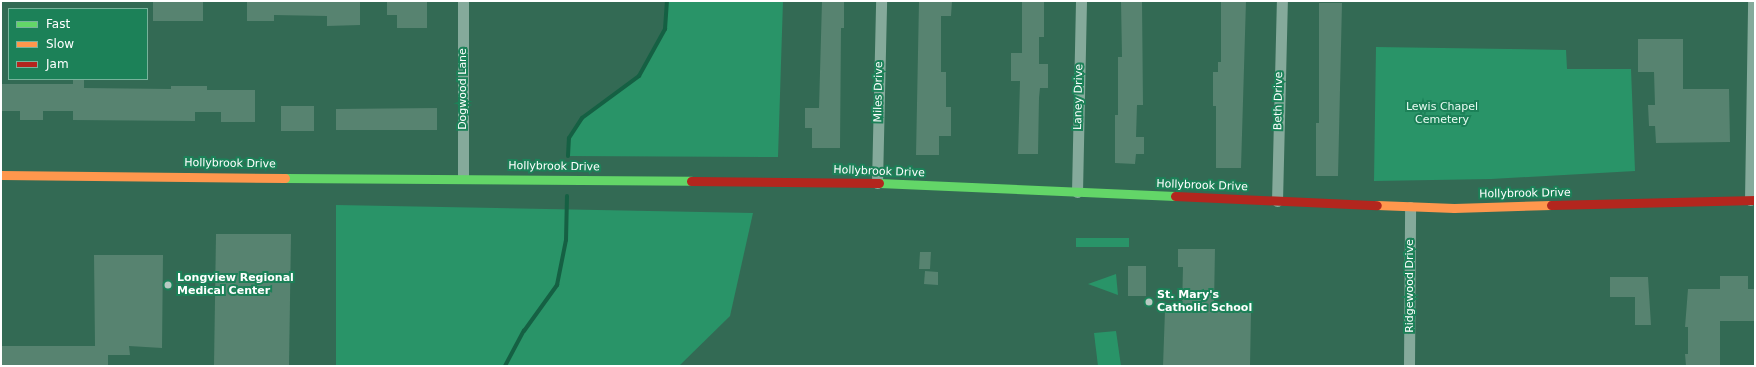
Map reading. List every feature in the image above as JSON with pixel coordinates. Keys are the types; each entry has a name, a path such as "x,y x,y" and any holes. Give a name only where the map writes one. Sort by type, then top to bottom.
{"main road":[{"name":"Hollybrook Drive","path":"1,175 463,178 877,183 1410,207 1752,200"}],"street":[{"name":"Dogwood Lane","path":"463,1 463,178"},
{"name":"Miles Drive","path":"877,183 881,1"},
{"name":"Laney Drive","path":"1077,192 1081,1"},
{"name":"Beth Drive","path":"1277,201 1282,1"},
{"path":"1752,200 1753,1"},
{"name":"Ridgewood Drive","path":"1409,366 1410,207"}],"green space":[{"path":"668,1 783,1 778,157 568,156 569,138 582,118 639,76 665,29"},
{"name":"Lewis Chapel Cemetery","path":"1376,47 1566,50 1567,69 1631,69 1635,171 1491,179 1374,181"},
{"path":"336,205 753,213 730,316 679,366 336,366"},
{"path":"1076,238 1129,238 1129,247 1076,247"},
{"path":"1116,274 1118,295 1088,284"},
{"path":"1116,331 1121,366 1098,366 1094,333"}],"building":[{"path":"153,1 203,1 203,21 153,21"},
{"path":"247,1 360,1 360,25 327,26 327,16 274,15 274,21 247,21"},
{"path":"387,1 427,1 427,28 397,28 397,15 387,15"},
{"path":"822,1 844,1 844,28 841,28 840,148 812,148 812,128 805,128 805,108 819,108"},
{"path":"919,1 952,1 951,16 941,16 941,72 946,72 946,107 951,107 951,136 939,136 939,155 916,155"},
{"path":"1022,1 1044,1 1044,37 1039,37 1039,64 1048,64 1048,88 1040,88 1038,154 1018,154 1020,81 1011,81 1011,53 1022,53"},
{"path":"1121,1 1142,1 1143,105 1137,105 1136,137 1144,137 1144,154 1136,154 1135,164 1115,163 1115,115 1118,115 1118,57 1122,57"},
{"path":"1221,1 1246,1 1241,168 1216,168 1216,106 1213,106 1213,72 1218,72 1218,62 1221,62"},
{"path":"1319,3 1342,3 1338,176 1316,176 1316,123 1319,123"},
{"path":"1638,39 1683,39 1683,89 1729,89 1730,142 1656,143 1655,126 1649,126 1648,105 1655,105 1654,72 1638,72"},
{"path":"73,80 84,80 84,88 171,89 171,86 207,86 207,90 255,90 255,122 221,122 221,112 195,112 195,121 73,120 73,111 43,111 43,120 20,120 20,111 1,111 1,84 73,84"},
{"path":"281,106 314,106 314,131 281,131"},
{"path":"437,108 437,130 336,130 336,109"},
{"path":"216,234 291,234 289,366 214,366"},
{"path":"1178,249 1215,249 1214,304 1244,304 1243,311 1251,311 1250,366 1163,366 1165,310 1182,308 1183,267 1178,267"},
{"path":"920,252 931,252 930,269 919,269"},
{"path":"94,255 163,255 162,348 129,346 130,355 108,355 108,366 1,366 1,346 95,346"},
{"path":"1128,266 1146,266 1146,296 1128,296"},
{"path":"925,271 938,272 938,285 924,284"},
{"path":"1720,276 1748,276 1748,289 1755,289 1755,321 1720,321 1720,366 1686,366 1685,354 1688,354 1688,327 1685,327 1688,289 1720,289"},
{"path":"1610,277 1648,277 1651,325 1635,325 1635,297 1610,297"}],"waterway":[{"path":"568,156 569,138 582,118 639,76 665,29 667,1"},
{"path":"505,366 524,331 557,285 566,240 567,196"}],"traffic: fast":[{"path":"285,178 691,181"},
{"path":"879,183 1175,196"}],"traffic: slow":[{"path":"1,175 285,178"},
{"path":"1377,205 1454,208 1551,205"}],"traffic: jam":[{"path":"691,181 879,183"},
{"path":"1175,196 1377,205"},
{"path":"1551,205 1755,200"}],"place":[{"name":"Longview Regional Medical Center","path":"168,285"},
{"name":"St. Mary's Catholic School","path":"1149,302"}]}
